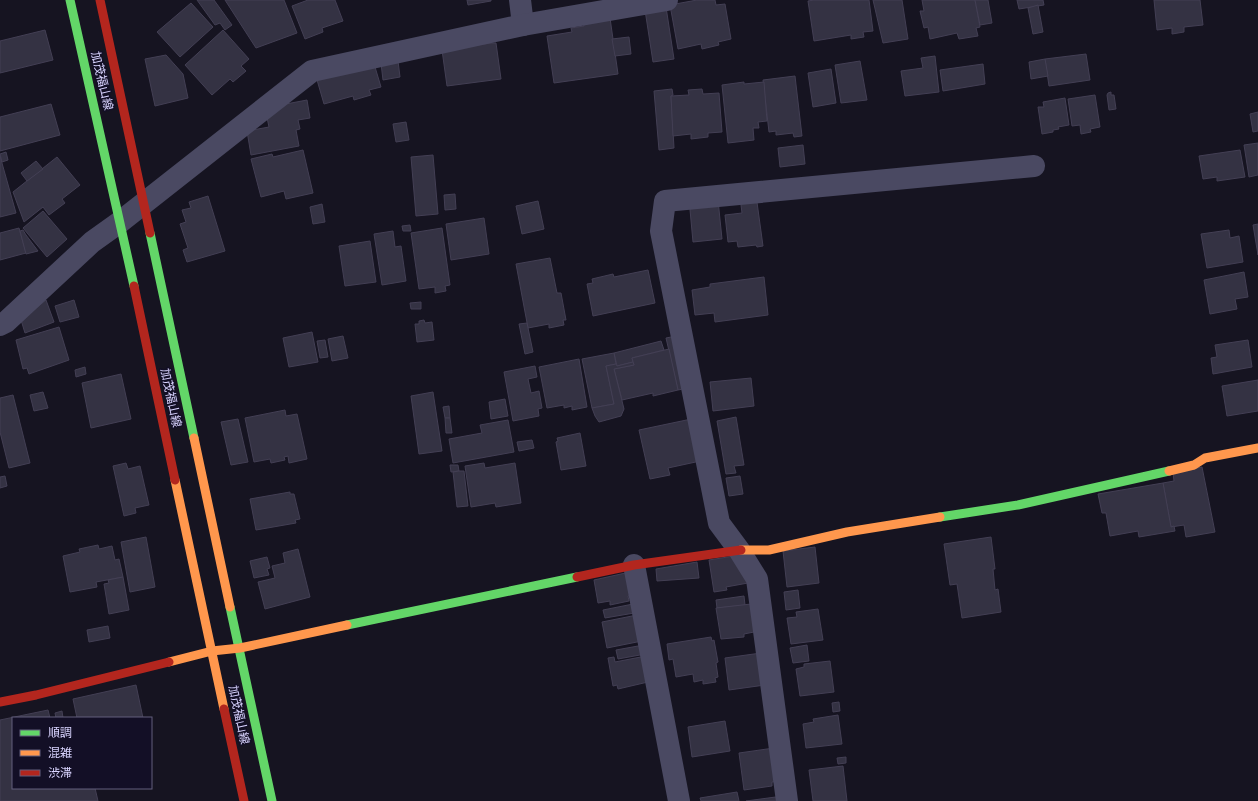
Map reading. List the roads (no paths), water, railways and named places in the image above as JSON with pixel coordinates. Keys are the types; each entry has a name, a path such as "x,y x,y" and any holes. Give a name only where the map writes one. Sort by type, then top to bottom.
{"main road":[{"name":"加茂福山線","path":"70,0 120,222 244,801"},
{"name":"加茂福山線","path":"100,0 272,801"},
{"path":"0,702 36,695 212,650 240,648 634,564 740,550 769,550 847,532 1018,505 1194,465 1205,458 1258,448"}],"street":[{"path":"520,0 523,25"},
{"path":"0,325 6,322 92,242 120,222 312,70 523,25 667,0"},
{"path":"787,801 757,579 740,550 720,523 661,232 665,201 1034,166"},
{"path":"634,564 679,801"}]}
